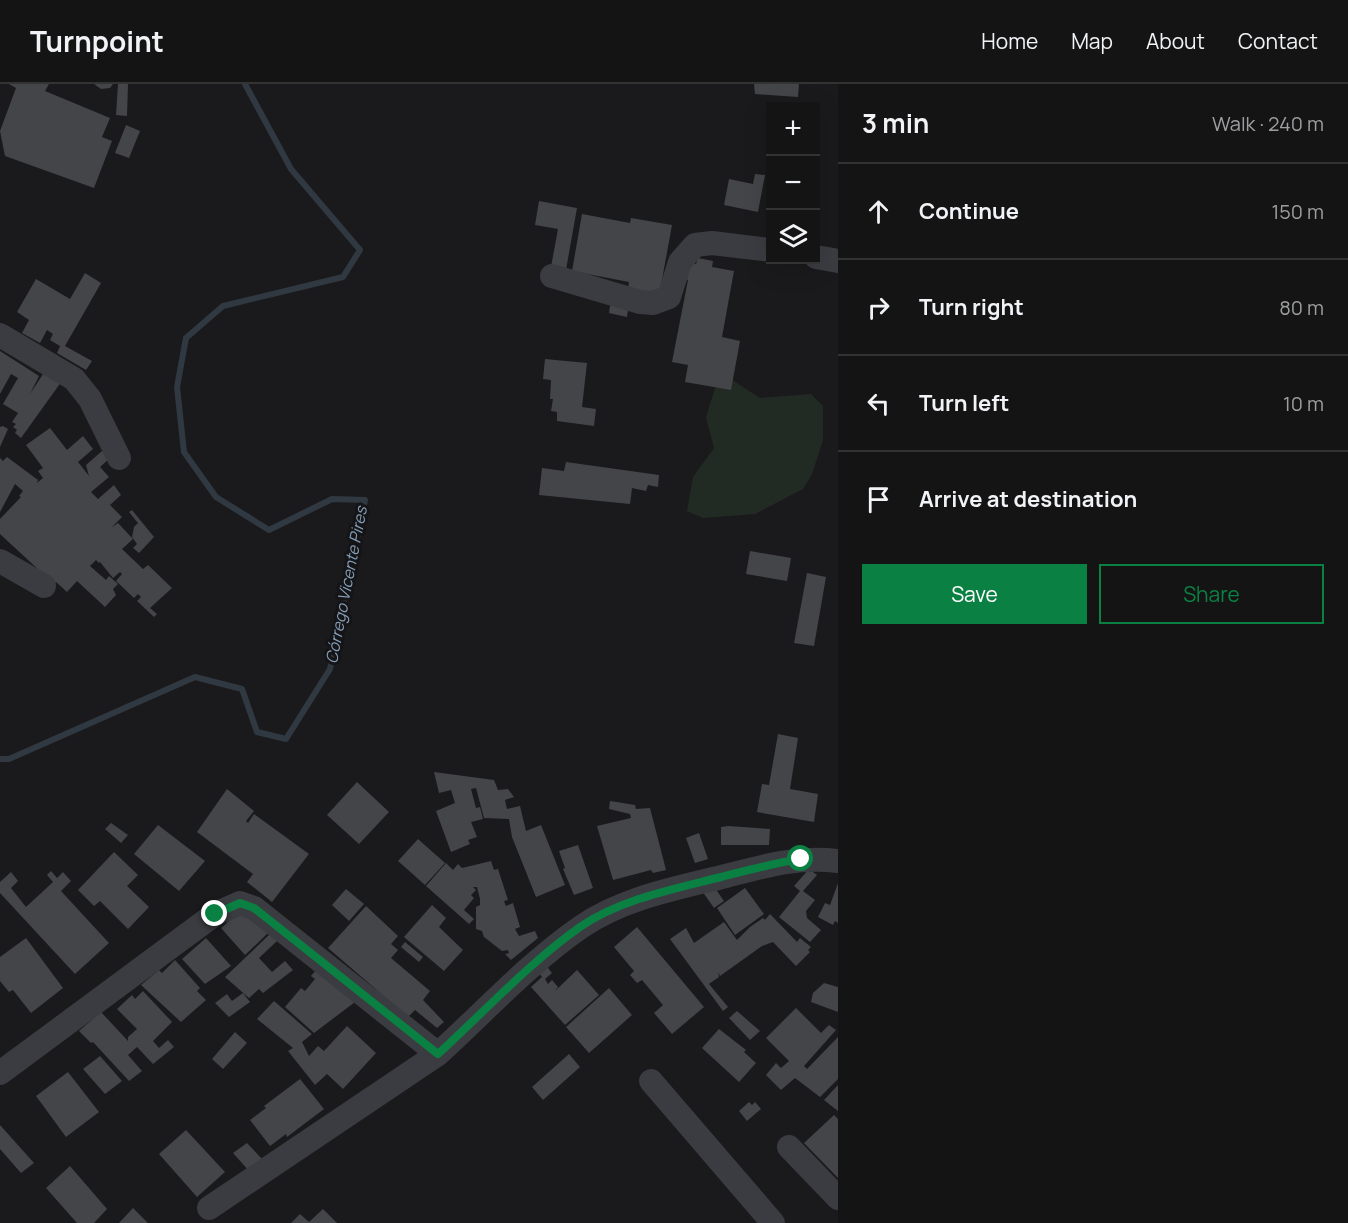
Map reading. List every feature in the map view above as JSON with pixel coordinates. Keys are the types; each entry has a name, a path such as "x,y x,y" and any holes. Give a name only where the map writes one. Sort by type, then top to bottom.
{"street":[{"path":"552,276 640,302 653,303 669,297 680,262 695,245 738,244 766,249"},
{"path":"820,258 838,261"},
{"path":"0,335 74,379 90,399 119,458"},
{"path":"0,561 44,586"},
{"path":"209,1208 438,1054 581,926 618,907 671,889 779,862 801,859 838,861"},
{"path":"0,1073 215,914 240,903 254,908 438,1054"},
{"path":"651,1081 773,1223"},
{"path":"789,1147 838,1198"}],"shaded area":[{"path":"732,380 760,398 811,394 823,406 823,440 812,474 803,489 755,514 703,518 687,511 693,477 714,448 706,417 716,385"}],"building":[{"path":"9,84 49,84 45,91 110,118 102,137 112,141 94,188 5,156 0,131 16,88"},
{"path":"94,84 113,84 110,88 101,89"},
{"path":"118,84 128,84 127,116 116,115"},
{"path":"754,84 799,84 798,97 755,94"},
{"path":"126,125 140,131 129,158 115,153"},
{"path":"755,174 765,175 758,212 724,205 729,179 753,184"},
{"path":"539,201 577,208 566,270 551,267 558,229 535,225"},
{"path":"582,214 630,223 631,218 672,225 659,296 628,289 629,282 572,271"},
{"path":"698,258 713,261 712,267 734,271 722,337 740,341 731,390 685,382 688,365 672,362 688,280 683,279 691,263 696,264"},
{"path":"85,273 101,283 65,346 92,361 86,370 57,353 60,346 50,340 53,334 47,330 40,343 22,333 29,320 17,312 36,279 70,299"},
{"path":"611,300 629,303 627,317 609,313"},
{"path":"0,351 39,376 30,394 47,368 64,378 21,438 15,433 17,430 13,427 16,424 12,422 18,413 3,404 18,378 11,374 0,394"},
{"path":"545,359 587,363 582,407 596,409 594,426 557,421 557,412 551,411 553,399 550,399 551,380 543,379"},
{"path":"0,427 8,429 0,447"},
{"path":"50,428 67,450 83,436 93,449 78,462 89,476 86,465 102,451 110,458 100,467 109,477 91,492 98,499 114,485 121,495 110,505 122,517 111,528 118,523 133,539 122,549 143,569 148,565 172,588 150,608 157,614 154,617 137,601 141,597 138,594 134,598 116,581 122,574 120,572 113,578 100,562 96,560 90,566 106,580 109,576 118,584 113,589 116,595 105,607 77,581 67,592 56,582 54,584 0,534 0,519 21,497 19,496 23,491 15,484 0,512 0,458 3,461 7,457 38,480 37,483 43,478 38,471 43,468 26,445"},
{"path":"566,462 659,475 658,487 648,485 646,491 632,488 630,504 539,495 542,468 564,471"},
{"path":"132,510 154,537 139,553 133,548 137,544 132,537 134,527 138,523 129,512"},
{"path":"750,551 791,558 787,581 746,574"},
{"path":"807,573 826,577 814,646 794,643"},
{"path":"778,734 798,738 790,789 818,794 814,822 757,812 762,784 769,785"},
{"path":"434,772 494,780 498,790 508,789 514,797 505,800 507,809 520,806 526,831 541,825 565,885 536,897 512,837 509,819 484,818 476,788 471,789 476,808 480,807 483,819 471,822 477,837 468,840 470,844 451,852 436,811 455,803 451,790 439,793"},
{"path":"357,782 389,812 359,844 327,815"},
{"path":"227,789 254,811 246,821 248,823 254,814 309,854 272,902 247,882 253,874 197,832"},
{"path":"610,801 635,805 636,809 650,808 666,870 653,873 651,870 613,880 597,826 631,818 630,814 609,809"},
{"path":"111,823 128,835 121,843 105,829"},
{"path":"158,825 205,861 179,891 134,854"},
{"path":"721,827 770,829 769,845 721,845"},
{"path":"699,833 708,859 695,863 686,838"},
{"path":"418,839 445,863 425,885 398,861"},
{"path":"578,845 593,888 574,895 563,869 565,868 559,851"},
{"path":"114,852 138,875 127,886 149,907 128,929 100,901 94,906 78,890"},
{"path":"491,861 494,870 498,869 508,900 504,901 506,906 513,903 520,927 515,929 519,936 535,931 538,938 511,960 505,954 509,953 508,950 502,951 484,937 482,931 476,929 476,907 480,905 477,887 473,887 476,890 471,895 474,898 464,910 474,919 469,924 426,886 446,863 453,870 458,864 462,868"},
{"path":"809,869 817,875 803,891 815,900 806,911 807,918 821,930 810,942 779,917 800,891 794,886"},
{"path":"51,871 57,878 63,872 71,881 61,891 109,943 75,974 0,893 0,882 11,872 18,881 11,888 26,907 53,882 47,875"},
{"path":"708,878 724,901 714,908 695,881"},
{"path":"838,883 838,923 835,921 833,925 818,917 825,903 830,905"},
{"path":"745,888 764,914 735,935 717,908"},
{"path":"346,889 364,904 349,921 332,905"},
{"path":"432,905 446,918 439,927 463,950 444,971 404,937"},
{"path":"366,906 398,936 391,944 398,950 391,958 430,991 423,1000 444,1022 437,1028 415,1010 408,1017 328,948"},
{"path":"244,907 268,933 245,955 221,928"},
{"path":"770,914 797,942 800,938 811,947 808,950 810,952 796,966 773,942 762,946 720,976 718,972 719,977 709,984 728,1007 723,1011 670,939 686,928 694,943 724,922 737,940 750,927 763,918 765,920"},
{"path":"637,927 704,1007 672,1034 654,1013 663,1005 642,980 637,983 630,975 634,971 614,947"},
{"path":"270,934 277,941 259,958 272,972 285,961 293,970 263,993 259,989 249,998 225,977"},
{"path":"26,938 63,988 31,1013 13,990 9,992 0,981 0,957"},
{"path":"206,938 231,966 205,984 182,959"},
{"path":"405,942 423,957 419,962 401,947"},
{"path":"175,960 200,988 197,991 206,1000 181,1022 141,985 159,970 162,973"},
{"path":"544,963 552,973 545,979 548,984 552,980 558,987 555,991 577,970 599,995 565,1025 531,987 542,977 536,970"},
{"path":"317,969 355,1002 314,1033 285,1007 301,988 305,991 315,979 311,976"},
{"path":"824,983 838,987 838,1012 811,1002 813,993"},
{"path":"609,988 632,1015 589,1053 566,1027"},
{"path":"143,991 172,1022 153,1041 159,1048 168,1040 174,1047 153,1064 137,1047 128,1055 142,1071 129,1081 93,1042 91,1043 79,1031 101,1012 128,1041 128,1037 137,1029 117,1009 132,995 135,999"},
{"path":"243,993 250,1002 229,1017 215,1003 227,994 232,1001"},
{"path":"274,1001 312,1034 302,1042 309,1056 318,1046 324,1051 347,1026 376,1053 343,1089 327,1074 315,1085 288,1051 293,1048 257,1019"},
{"path":"796,1008 821,1033 829,1025 836,1030 804,1066 807,1069 838,1037 838,1079 820,1097 795,1078 781,1090 766,1075 776,1063 781,1068 789,1061 766,1038"},
{"path":"737,1011 760,1031 750,1040 729,1018"},
{"path":"719,1029 746,1050 744,1052 756,1063 739,1082 702,1048"},
{"path":"235,1032 247,1043 223,1069 212,1059"},
{"path":"569,1054 580,1067 543,1100 532,1087"},
{"path":"100,1056 122,1081 105,1094 83,1069"},
{"path":"68,1072 99,1112 66,1137 36,1096"},
{"path":"300,1079 324,1109 287,1137 286,1134 270,1146 250,1120 266,1108 264,1106"},
{"path":"838,1085 838,1111 824,1100"},
{"path":"749,1102 752,1105 755,1102 761,1109 747,1121 739,1111"},
{"path":"834,1115 838,1119 838,1178 804,1143"},
{"path":"0,1125 34,1163 21,1173 0,1149"},
{"path":"186,1130 225,1172 197,1197 159,1154"},
{"path":"247,1143 265,1162 251,1173 233,1153"},
{"path":"70,1166 107,1209 94,1223 77,1223 46,1188"},
{"path":"133,1208 148,1223 119,1223"},
{"path":"323,1209 337,1223 291,1223 300,1214 309,1222"}],"waterway":[{"name":"Córrego Vicente Pires","path":"0,759 9,759 195,677 242,689 257,732 286,739 330,669 365,500 332,499 269,530 216,497 184,452 177,387 186,338 223,306 343,277 360,250 291,169 245,84"}],"route":[{"path":"215,914 240,903 254,908 438,1054 581,926 618,907 671,889 779,862 801,859"}]}
